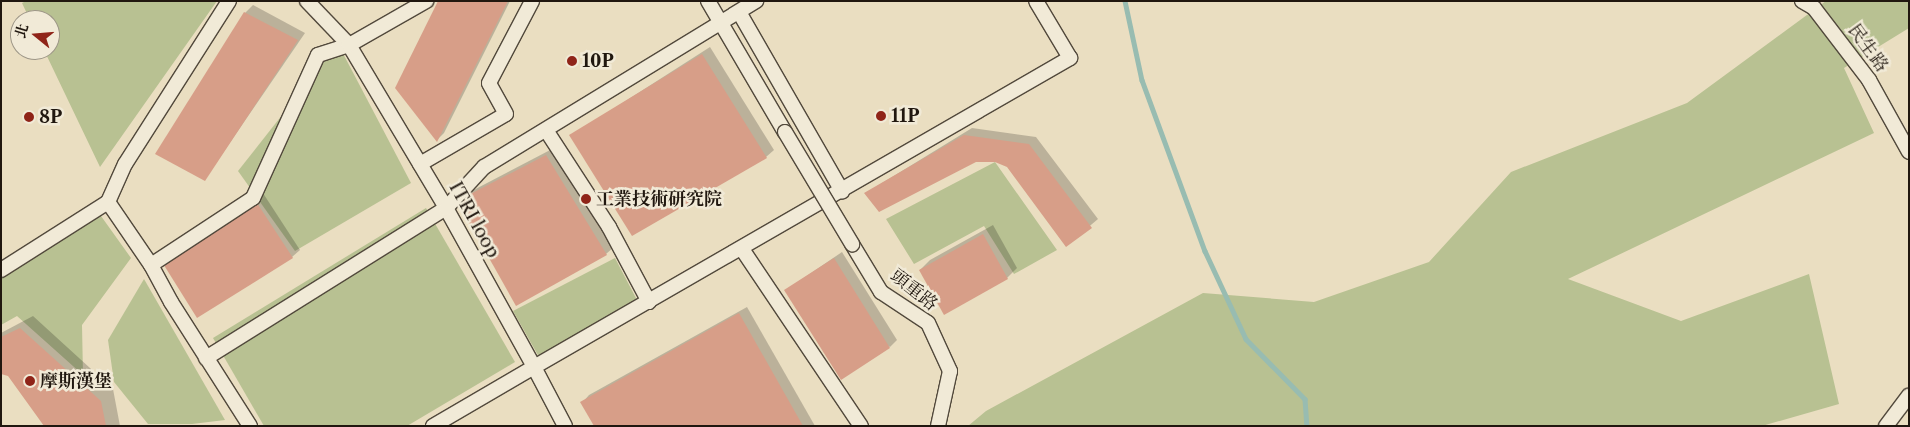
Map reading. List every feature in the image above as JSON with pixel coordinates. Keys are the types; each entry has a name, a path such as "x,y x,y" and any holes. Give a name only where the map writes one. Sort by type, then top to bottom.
{"street":[{"path":"1,270 108,202 125,164 230,1"},
{"name":"ITRI loop","path":"307,1 349,45 446,208 565,426"},
{"path":"151,265 253,198 318,56 349,45 426,1"},
{"path":"420,164 506,114 489,84 532,1"},
{"name":"頭重路","path":"708,1 881,292 928,323 950,371 938,426"},
{"path":"206,358 446,208 484,167 722,24 756,1"},
{"path":"433,426 1070,58 1036,1"},
{"name":"民生路","path":"1802,1 1814,8 1869,80 1909,152"},
{"path":"739,12 842,191"},
{"path":"546,130 609,226 649,302"},
{"path":"108,202 151,265 206,358 250,426"},
{"path":"742,249 862,426"},
{"path":"1886,426 1909,396"}],"green space":[{"path":"26,1 217,1 100,167 49,60 60,60 60,10 25,10 22,3"},
{"path":"1826,1 1909,1 1909,28 1844,68 1874,133 1568,279 1681,321 1809,274 1839,404 1762,426 968,426 986,411 1203,293 1314,302 1429,262 1511,172 1687,103"},
{"path":"338,44 411,183 295,251 238,171"},
{"path":"995,162 1057,250 1014,274 984,226 914,264 886,219"},
{"path":"426,208 515,362 407,426 264,426 213,338"},
{"path":"96,209 131,258 82,325 83,375 17,316 1,325 1,267"},
{"path":"615,258 637,300 539,357 513,311"},
{"path":"144,279 225,420 192,424 148,424 114,382 108,340"}],"building":[{"path":"438,1 508,1 437,142 395,88"},
{"path":"244,12 298,40 205,181 155,154"},
{"path":"702,54 767,158 632,236 569,135"},
{"path":"964,135 1029,144 1092,228 1066,247 1007,167 995,162 976,162 879,212 864,193"},
{"path":"546,155 607,255 516,306 457,201"},
{"path":"251,194 293,258 197,318 157,254"},
{"path":"983,234 1008,279 944,315 919,270"},
{"path":"834,258 890,348 841,380 784,290"},
{"path":"739,313 803,426 594,426 580,402"},
{"path":"20,328 101,401 106,426 44,426 8,376 1,374 1,337"}],"waterway":[{"path":"1125,1 1142,80 1205,251 1246,339 1305,399 1307,426"}],"place":[{"name":"10P","path":"572,61"},
{"name":"11P","path":"881,116"},
{"name":"8P","path":"29,117"},
{"name":"工業技術研究院","path":"586,199"},
{"name":"摩斯漢堡","path":"30,381"}]}
